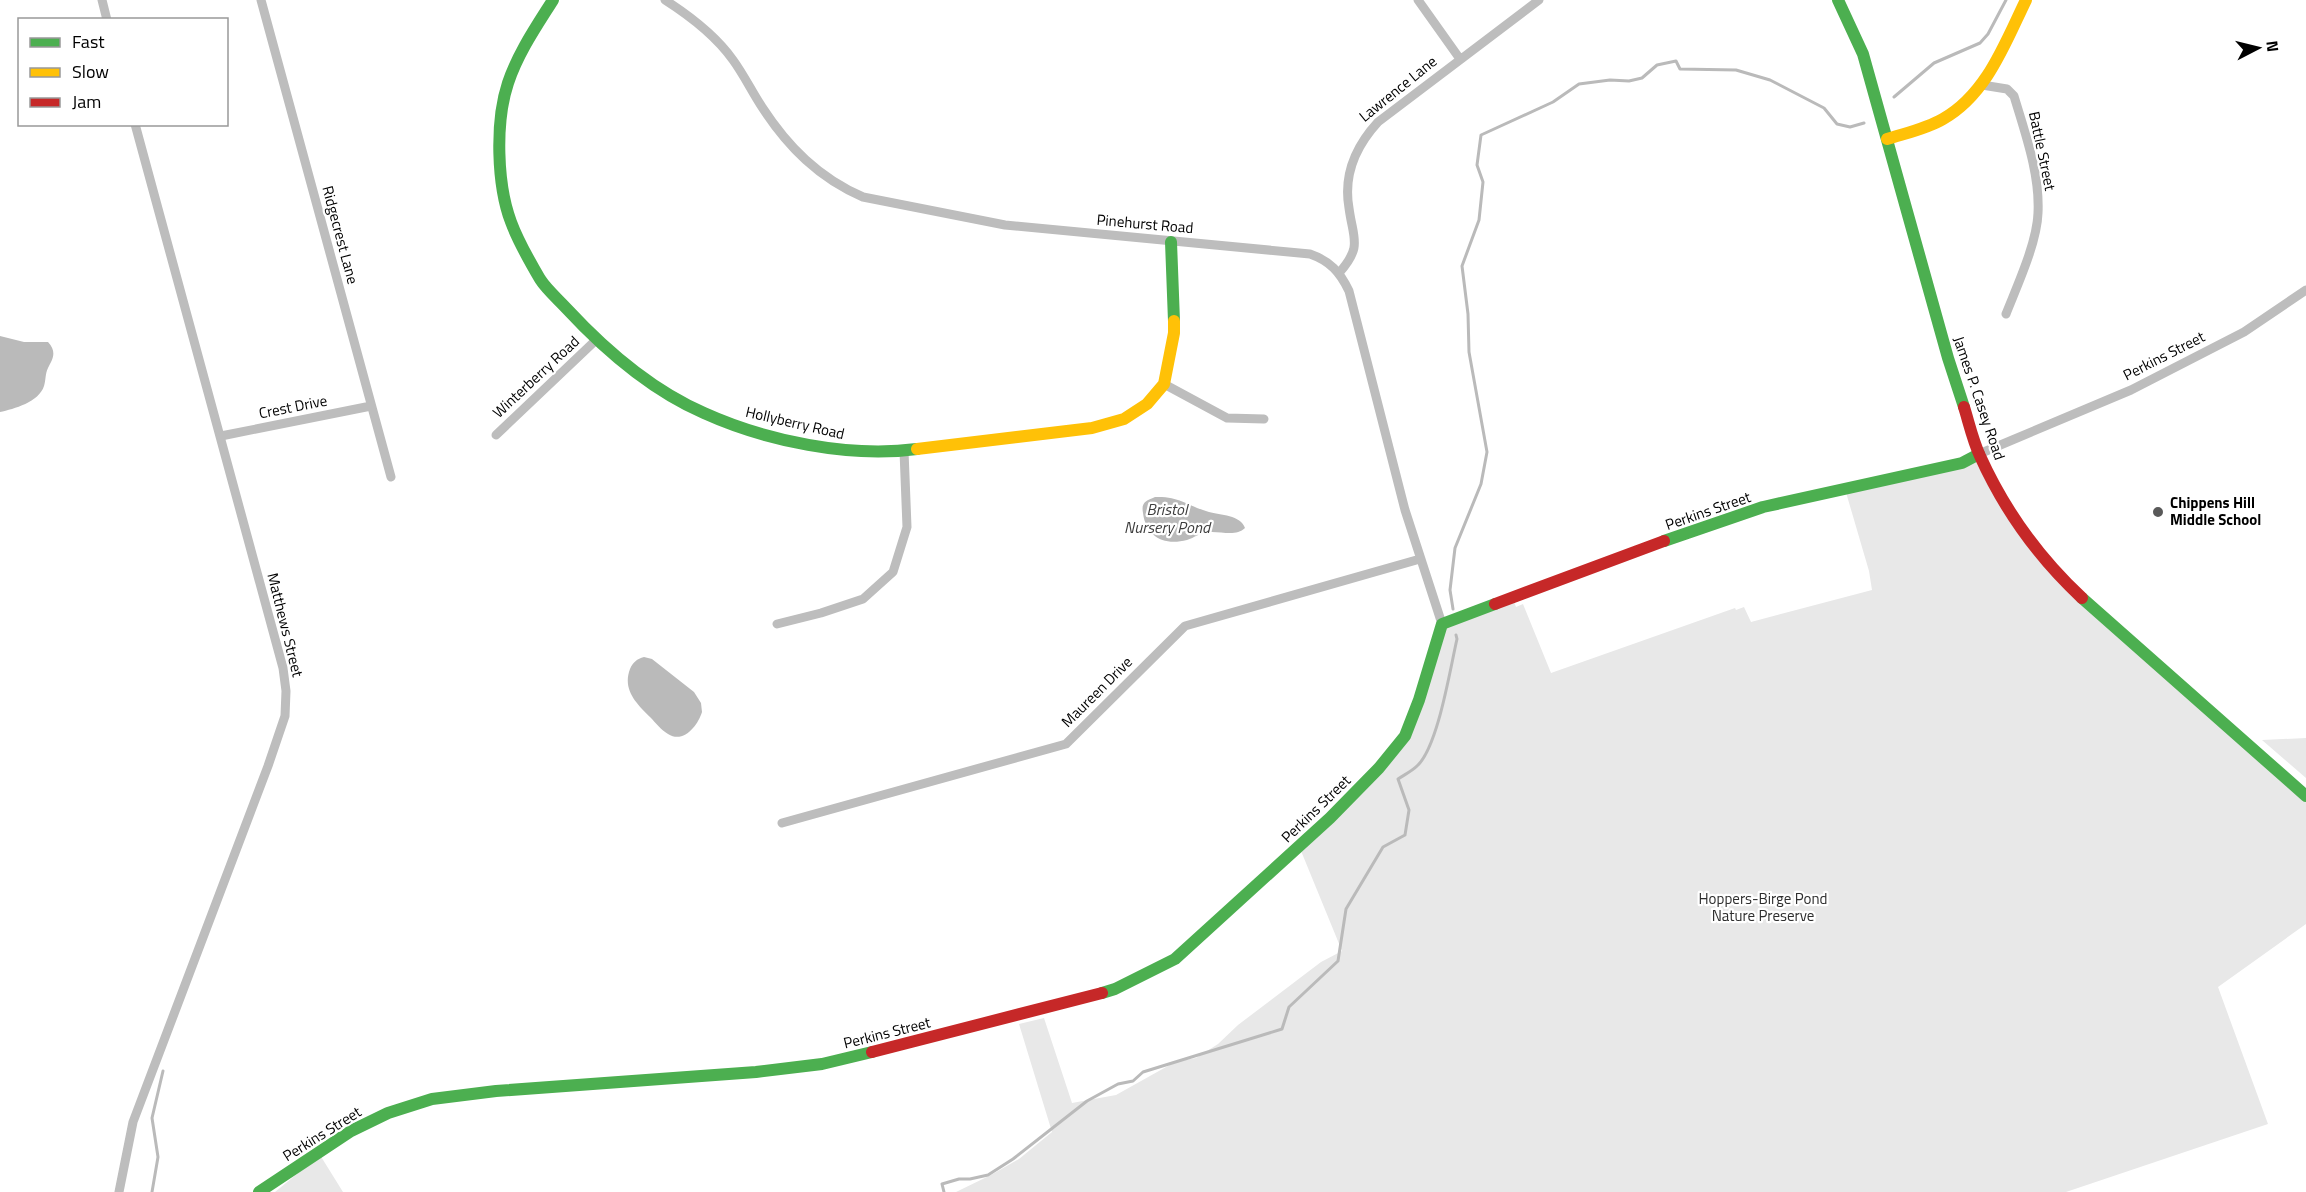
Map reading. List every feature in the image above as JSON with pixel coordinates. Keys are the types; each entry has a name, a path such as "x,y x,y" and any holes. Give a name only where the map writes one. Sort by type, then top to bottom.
{"street":[{"path":"102,0 106,18"},
{"name":"Ridgecrest Lane","path":"261,0 391,477"},
{"name":"Hollyberry Road","path":"553,0 521,50 507,85 500,123 500,170 511,222 541,281 596,340 644,379 703,413 757,432 812,445 851,450 904,451 1092,428 1124,419 1147,404 1164,384"},
{"name":"Pinehurst Road","path":"665,0 705,30 733,59 786,141 813,169 841,188 863,197 889,204 1005,225 1310,254 1323,258 1339,273 1349,291 1395,473 1442,624"},
{"path":"1418,0 1460,59"},
{"name":"Lawrence Lane","path":"1339,273 1352,259 1356,242 1348,207 1348,185 1351,165 1358,147 1378,122 1539,0"},
{"name":"James P. Casey Road","path":"1838,0 1863,54 1948,358 1980,454 2015,520 2052,567 2122,634 2306,796"},
{"path":"1887,139 1929,126 1948,117 1967,102 1982,85 2026,0"},
{"name":"Battle Street","path":"1982,85 2007,89 2014,96 2036,179 2038,214 2025,266 2006,314"},
{"name":"Matthews Street","path":"120,1192 133,1122 264,778 285,716 286,691 283,668 136,126"},
{"path":"1171,242 1174,333 1164,384 1227,418 1264,419"},
{"name":"Perkins Street","path":"259,1192 351,1131 388,1113 432,1099 542,1087 756,1072 822,1064 1068,1003 1115,989 1174,959 1330,818 1379,768 1405,736 1422,691 1442,624 1719,521 1763,507 1962,463 2131,390 2244,332 2306,290"},
{"name":"Winterberry Road","path":"496,435 596,340"},
{"name":"Crest Drive","path":"221,436 371,406"},
{"path":"777,624 863,599 893,572 907,527 904,451"},
{"name":"Maureen Drive","path":"782,823 1066,744 1185,626 1420,559"}],"green space":[{"name":"Hoppers-Birge Pond Nature Preserve","path":"1979,454 2005,504 2079,595 2306,796 2306,924 2218,987 2268,1124 2066,1192 956,1192 1019,1159 1052,1132 1019,1024 1044,1018 1072,1103 1116,1095 1175,1062 1196,1058 1218,1044 1238,1025 1321,962 1342,951 1299,846 1405,736 1442,624 1513,599 1516,607 1523,604 1551,673 1735,608 1736,610 1744,607 1751,622 1872,590 1869,571 1845,489"},
{"path":"2306,738 2306,778 2262,740"},
{"path":"320,1155 343,1192 275,1192"}],"water":[{"path":"0,336 24,342 48,342 53,358 41,392 25,404 0,412"},
{"name":"Bristol Nursery Pond","path":"1155,497 1178,500 1209,512 1235,518 1245,528 1233,533 1206,532 1179,542 1158,538 1148,528 1143,513 1145,502"},
{"path":"644,657 652,659 694,692 701,703 700,717 690,732 685,735 680,737 665,732 632,696 628,684 630,669 632,664"}],"waterway":[{"path":"1894,97 1934,63 1980,43 1988,34 2006,0"},
{"path":"1453,609 1450,590 1455,548 1481,484 1487,452 1469,352 1468,314 1462,266 1479,220 1483,182 1477,165 1481,135 1553,102 1579,84 1642,78 1657,65 1676,61 1680,69 1736,70 1770,80 1824,108 1837,124 1850,127 1864,123"},
{"path":"944,1192 942,1184 988,1175 1013,1159 1087,1101 1118,1084 1133,1081 1143,1072 1282,1029 1289,1007 1338,961 1346,909 1383,847 1405,835 1409,810 1398,779 1417,766 1431,742 1447,687 1456,635"},
{"path":"152,1192 158,1157 152,1118 163,1071"}],"traffic: fast":[{"path":"553,0 528,40 508,83 501,116 499,153 503,190 511,222 546,287 597,340 630,368 684,404 704,413 754,432 808,445 864,451 917,449"},
{"path":"1838,0 1863,54 1948,358 1964,407"},
{"path":"1171,242 1174,321"},
{"path":"1664,541 1763,507 1962,463 1979,454"},
{"path":"2082,598 2306,796"},
{"path":"1102,993 1115,989 1175,959 1330,818 1379,768 1405,736 1419,700 1442,624 1495,604"},
{"path":"259,1192 351,1131 388,1113 432,1099 496,1091 756,1072 822,1064 872,1052"}],"traffic: slow":[{"path":"1887,139 1916,131 1943,119 1972,96 1993,66 2026,0"},
{"path":"917,449 1092,428 1124,419 1147,404 1164,384 1174,333 1174,321"}],"traffic: jam":[{"path":"1964,407 1980,456 2011,514 2051,566 2082,598"},
{"path":"1495,604 1664,541"},
{"path":"872,1052 1102,993"}],"place":[{"name":"Chippens Hill Middle School","path":"2158,512"}]}
